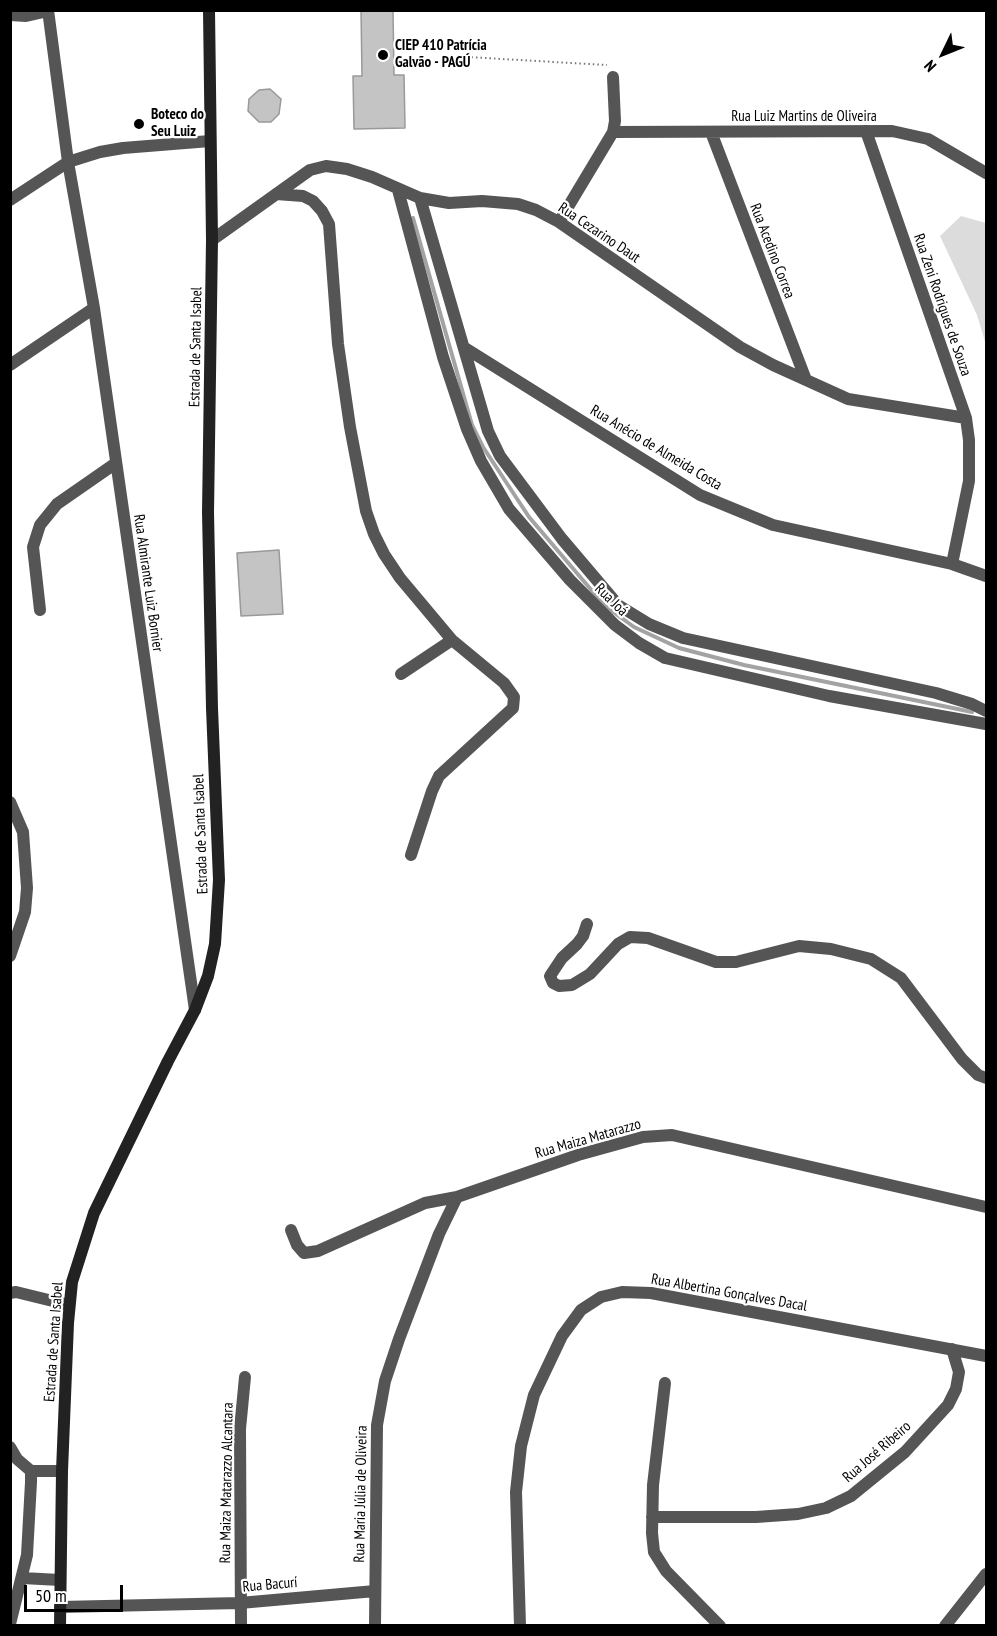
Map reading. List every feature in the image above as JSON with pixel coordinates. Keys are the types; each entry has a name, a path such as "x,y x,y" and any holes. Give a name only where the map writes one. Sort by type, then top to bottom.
{"main road":[{"name":"Estrada de Santa Isabel","path":"60,1626 62,1471 72,1282 94,1213 195,1010 208,976 215,944 219,880 212,708 208,512 212,240 209,10"}],"street":[{"path":"10,15 26,16 48,11"},
{"name":"Rua Almirante Luiz Bornier","path":"48,11 68,162 94,308 195,1010"},
{"path":"10,27 26,16"},
{"path":"559,222 613,132 615,120 613,78"},
{"name":"Rua Zeni Rodrigues de Souza","path":"866,131 966,418 969,440 969,481 952,564"},
{"name":"Rua Luiz Martins de Oliveira","path":"613,132 892,131 928,139 987,173"},
{"name":"Rua Acedino Correa","path":"711,132 806,380"},
{"path":"10,200 68,162 100,152 210,141"},
{"name":"Rua Cezarino Daut","path":"212,240 310,170 326,166 347,169 372,177 420,198 449,203 482,201 518,204 559,222 740,347 806,380 848,399 966,418"},
{"name":"Rua Joá","path":"398,190 465,348 488,431 500,456 562,539 618,605 649,624 683,638 936,693 987,711"},
{"path":"276,194 303,196 313,201 329,224 338,344 350,428 366,511 374,534 400,578 452,640 504,683 514,697 513,708 439,776 411,855"},
{"name":"Rua Joá","path":"420,198 425,254 443,357 467,429 481,461 509,508 570,580 615,625 639,643 665,658 828,696 987,724"},
{"path":"10,365 94,308"},
{"name":"Rua Anécio de Almeida Costa","path":"465,348 700,495 773,525 952,564 987,576"},
{"path":"40,610 33,547 40,525 57,504 116,463"},
{"path":"401,674 452,640"},
{"path":"10,802 27,888 25,912 10,956"},
{"path":"587,924 583,936 562,958 550,976 552,983 559,986 572,985 590,974 618,944 630,937 648,938 716,962 736,962 799,946 831,949 871,959 901,978 962,1059 978,1075 987,1078"},
{"name":"Rua Maiza Matarazzo","path":"291,1230 297,1245 304,1253 318,1251 425,1203 457,1197 578,1155 643,1137 672,1135 987,1207"},
{"name":"Rua Maria Júlia de Oliveira","path":"375,1626 377,1425 385,1381 439,1233 457,1197"},
{"path":"10,1293 16,1292 69,1305"},
{"name":"Rua Albertina Gonçalves Dacal","path":"520,1626 516,1492 521,1446 534,1395 562,1336 581,1311 601,1297 622,1292 651,1293 987,1356"},
{"name":"Rua José Ribeiro","path":"652,1517 756,1517 798,1514 826,1508 851,1496 905,1452 948,1405 956,1389 959,1372 951,1349"},
{"name":"Rua Maiza Matarazzo Alcantara","path":"241,1626 240,1430 246,1377"},
{"path":"664,1383 655,1452 652,1517 654,1552 666,1571 720,1626"},
{"path":"10,1447 17,1459 31,1472 62,1471"},
{"path":"10,1624 27,1555 31,1472"},
{"path":"22,1578 60,1580"},
{"path":"945,1626 985,1578"},
{"name":"Rua Bacurí","path":"60,1606 240,1603 375,1591"}],"path":[{"path":"467,57 603,64 609,66 613,78"}],"shaded area":[{"path":"961,216 986,223 986,345 977,315 940,236"}],"building":[{"path":"361,10 393,10 394,75 404,75 405,128 354,129 353,76 362,76"},
{"path":"270,89 281,99 279,114 271,122 259,122 248,111 249,99 259,90"},
{"path":"279,550 283,614 241,616 237,553"}],"waterway":[{"path":"413,218 472,425 483,447 529,517 605,606 634,627 679,648 744,665 972,712"}],"place":[{"name":"CIEP 410 Patrícia Galvão - PAGÚ","path":"383,55"},
{"name":"Boteco do Seu Luiz","path":"139,124"}]}
